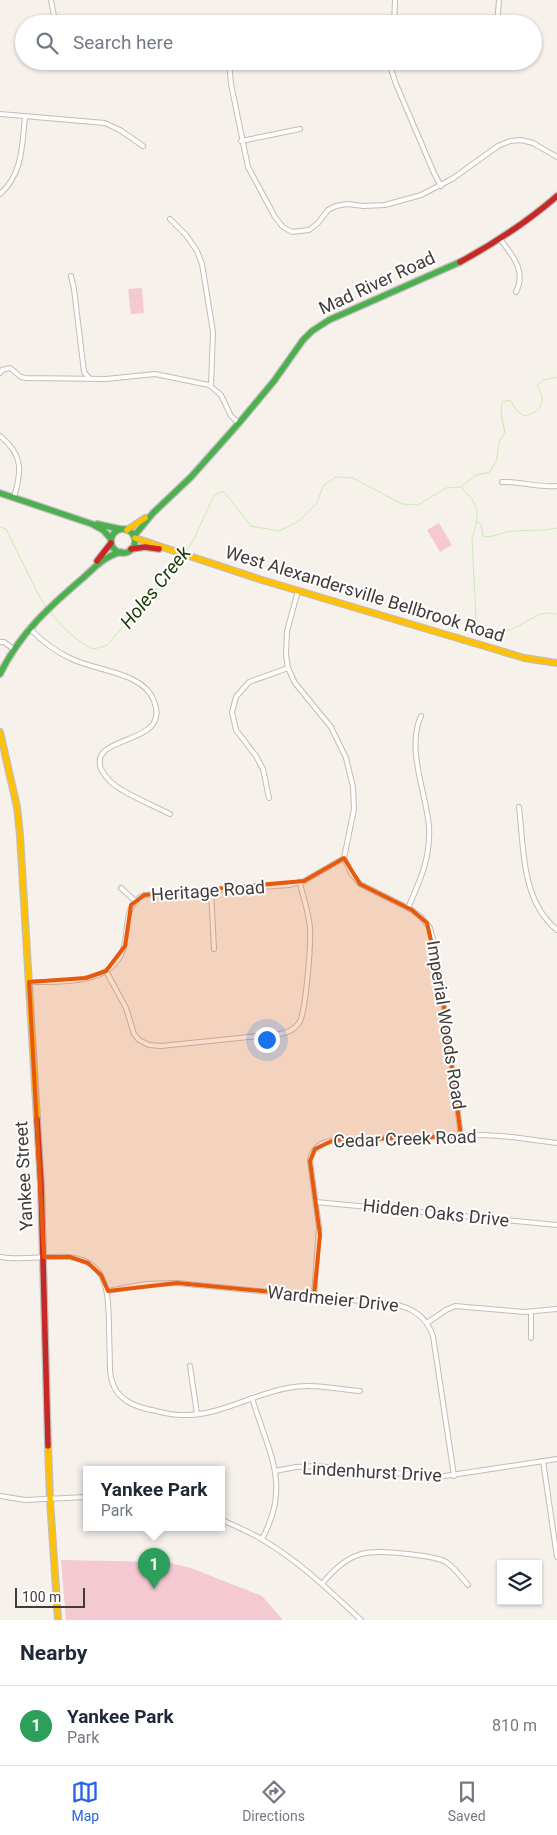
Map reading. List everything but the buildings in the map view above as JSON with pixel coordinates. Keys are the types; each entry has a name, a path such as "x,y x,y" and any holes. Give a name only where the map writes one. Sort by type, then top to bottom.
{"street":[{"path":"51,0 54,15"},
{"path":"394,15 395,0"},
{"path":"498,15 499,0"},
{"path":"230,70 244,157 251,177 283,227 298,232 309,230 318,223 328,210 337,206 384,205 421,195 441,186 498,146 510,141 521,140 533,143 557,157"},
{"path":"391,70 441,186"},
{"path":"0,114 105,123 118,128 143,146"},
{"path":"0,194 10,183 19,166 25,116"},
{"path":"241,141 300,130"},
{"name":"Mad River Road","path":"134,537 153,513 191,477 239,423 269,387 302,340 322,324 469,257 500,239 557,196"},
{"path":"170,219 186,235 197,251 202,264 212,326 211,386"},
{"path":"500,239 514,257 520,270 520,282 516,292"},
{"path":"70,276 74,288 84,372 89,378"},
{"path":"0,373 2,370 10,368 22,377 45,378 121,378 155,374 211,386 221,395 231,416 239,423"},
{"path":"0,436 10,444 18,460 20,474 14,497"},
{"path":"502,482 557,486"},
{"path":"0,493 92,524 103,530 114,549 121,552"},
{"name":"Mad River Road","path":"125,529 153,513"},
{"path":"92,524 125,529"},
{"path":"89,571 116,531 125,529"},
{"name":"West Alexandersville Bellbrook Road","path":"125,529 134,537 198,560 526,658 557,663"},
{"path":"131,549 134,544 134,537"},
{"name":"West Alexandersville Bellbrook Road","path":"121,552 145,547 166,549"},
{"path":"0,674 12,648 43,613 89,571 109,556 121,552"},
{"path":"298,591 286,639 288,668 303,695 335,735 346,758 353,787 354,809 344,858"},
{"path":"29,628 44,643 59,653 78,662 129,678 142,685 151,695 156,709 155,722 147,731 107,748 100,758 100,766 105,776 118,788 170,814"},
{"path":"0,642 6,643 12,648"},
{"path":"269,798 263,769 256,756 236,730 232,712 236,697 249,682 288,668"},
{"path":"408,908 420,884 428,853 429,826 419,774 417,752 417,728 421,716"},
{"name":"Yankee Street","path":"0,732 19,822 44,1257 50,1499 58,1620"},
{"path":"519,807 526,871 531,889 544,915 557,930"},
{"name":"Heritage Road","path":"106,971 118,959 125,946 130,909 135,901 150,894 280,886 300,883 344,858"},
{"name":"Imperial Woods Road","path":"344,858 360,884 418,913 432,932 461,1136"},
{"path":"29,982 86,978 106,971 126,1008 134,1034 139,1040 149,1045 161,1046 289,1032 297,1025 304,1011 310,934 309,918 300,883"},
{"path":"121,888 135,901"},
{"path":"211,890 214,950"},
{"name":"Cedar Creek Road","path":"314,1296 320,1236 310,1161 313,1152 322,1143 334,1140 506,1136 557,1143"},
{"name":"Hidden Oaks Drive","path":"316,1202 557,1225"},
{"path":"0,1257 70,1257 88,1263 101,1275 108,1291 110,1376 117,1392 125,1400 136,1406 172,1415 197,1414 213,1411 280,1389 300,1386 360,1391"},
{"name":"Wardmeier Drive","path":"108,1291 145,1284 177,1283 314,1296 401,1305 413,1310 427,1323"},
{"path":"454,1476 432,1336 427,1323 455,1306 531,1312 557,1309"},
{"path":"531,1312 531,1338"},
{"path":"190,1366 197,1414"},
{"path":"252,1398 275,1471 277,1489 276,1506 262,1539"},
{"name":"Lindenhurst Drive","path":"275,1471 316,1466 424,1477 454,1476 557,1459"},
{"path":"543,1461 557,1557"},
{"path":"0,1496 25,1500 83,1497"},
{"path":"225,1521 262,1539 296,1563 361,1620"},
{"path":"322,1584 343,1562 359,1554 374,1552 438,1558 450,1565 468,1585"}],"highlighted area":[{"path":"344,858 360,884 412,910 427,923 441,984 461,1136 334,1140 315,1149 310,1161 320,1235 314,1296 177,1283 108,1291 101,1275 88,1263 70,1257 44,1257 29,982 86,978 106,971 125,946 131,905 144,895 304,881"}],"shaded area":[{"path":"142,288 144,313 131,314 128,289"},
{"path":"439,523 452,545 440,552 427,530"},
{"path":"61,1560 165,1562 191,1568 262,1596 283,1620 66,1620"}],"waterway":[{"path":"462,486 476,475 490,472 497,459 499,442 505,433 501,413 502,402 510,400 517,411 524,416 535,412 539,409 542,401 542,396 537,386 543,380 557,377"},
{"name":"Holes Creek","path":"186,552 214,495 223,491 251,526 279,531 299,521 317,503 323,486 336,477 353,478 402,504 418,505 446,488 461,487 472,499 477,511 477,521 472,540 476,619 482,628 498,633 507,631 541,614 557,614"},
{"path":"477,521 481,525 483,536 492,536 512,531 557,528"},
{"name":"Holes Creek","path":"0,527 6,529 46,607"},
{"name":"Holes Creek","path":"49,610 68,632 86,645 93,649 106,646 176,567 182,557"}],"traffic: fast":[{"path":"134,536 153,513 191,477 239,423 312,331 329,320 460,262"},
{"path":"0,493 92,524 103,530 111,539"},
{"path":"97,524 120,529"},
{"path":"123,529 128,530 134,536 135,541 134,546 128,552 123,553 118,552 112,546 111,541 112,536 118,530 123,529"},
{"path":"0,674 26,633 47,610 100,562 121,552"}],"traffic: slow":[{"path":"127,530 145,518"},
{"path":"135,538 262,580 524,658 557,663"},
{"path":"0,732 17,807 20,835 37,1119"},
{"path":"48,1446 58,1620"}],"traffic: jam":[{"path":"460,262 510,232 557,196"},
{"path":"97,561 111,543"},
{"path":"131,549 145,547 159,549"},
{"path":"37,1119 41,1185 48,1446"}],"place":[{"name":"Yankee Park","path":"154,1589"}]}
